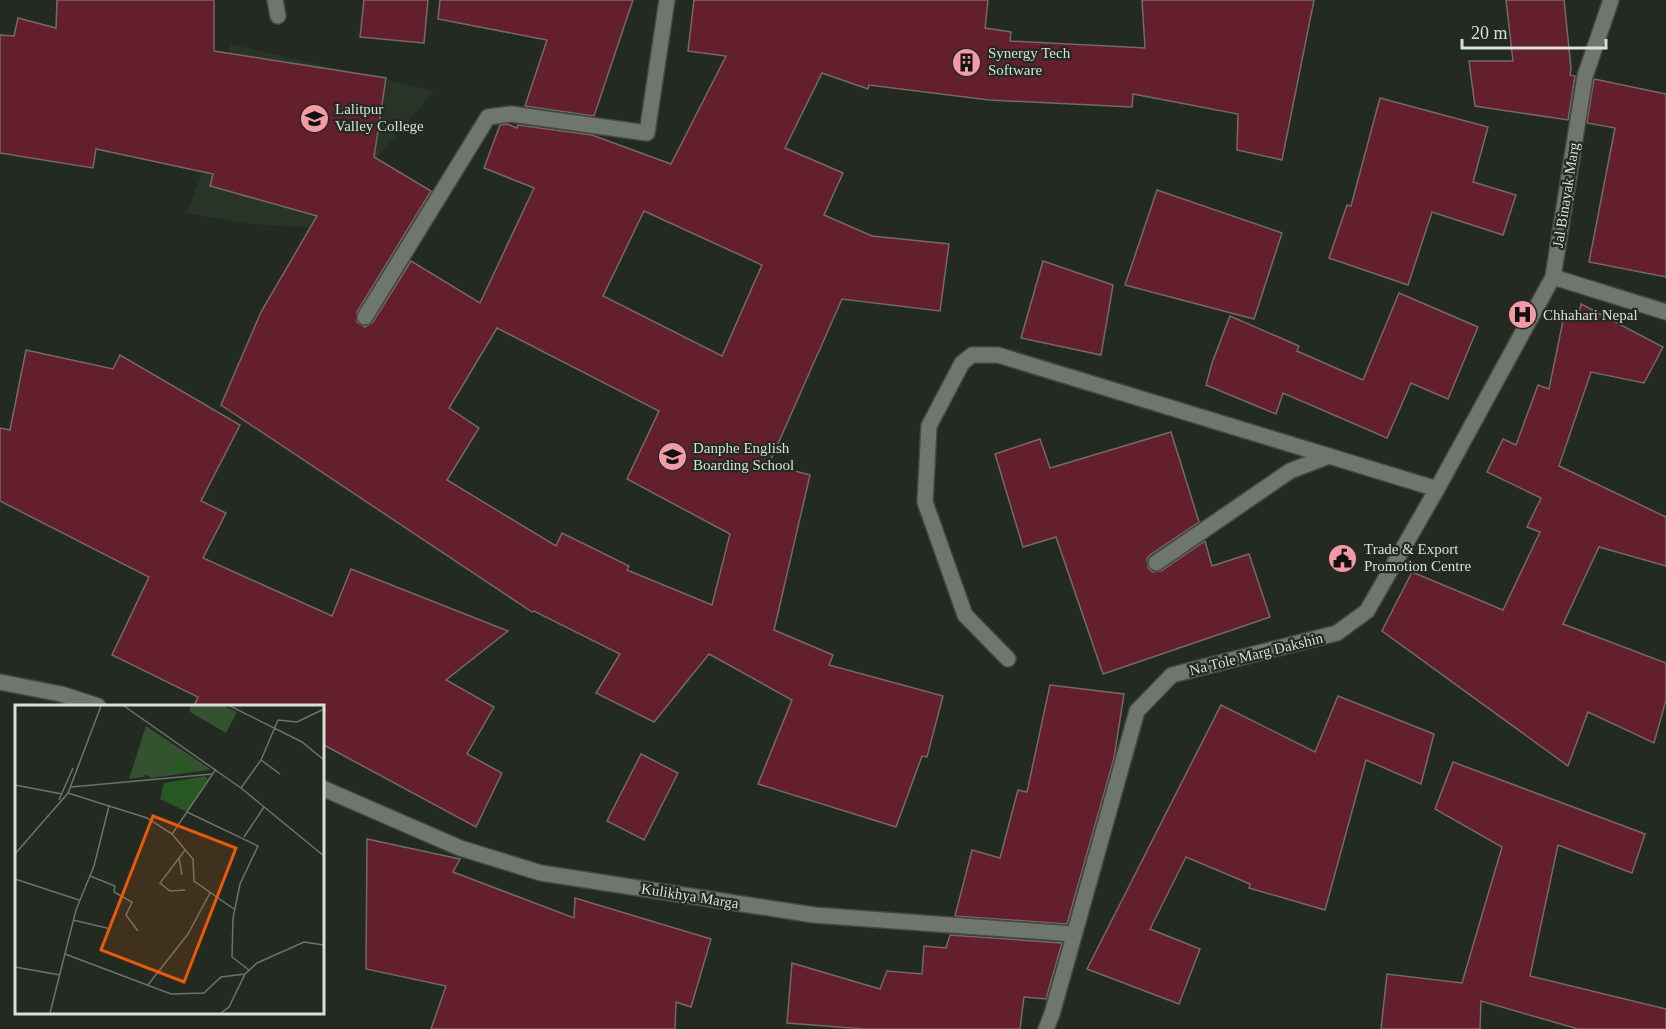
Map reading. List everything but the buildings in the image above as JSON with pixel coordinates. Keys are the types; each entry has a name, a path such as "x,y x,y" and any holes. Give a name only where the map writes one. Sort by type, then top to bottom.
{"street":[{"path":"275,0 278,16"},
{"path":"365,317 488,117 511,114 647,134 667,0"},
{"name":"Jal Binayak Marg","path":"1553,277 1585,76 1611,0"},
{"path":"1553,277 1666,312"},
{"name":"Na Tole Marg Dakshin","path":"1046,1029 1137,711 1172,675 1337,633 1367,611 1553,277"},
{"path":"1008,659 965,615 926,502 929,426 962,363 972,355 998,355 1437,489"},
{"path":"1156,563 1290,471 1329,456"},
{"path":"0,682 61,694 95,705"},
{"name":"Kulikhya Marga","path":"324,789 460,848 541,873 814,915 1074,934"}],"shaded area":[{"name":"Lalitpur Valley College","path":"230,44 434,91 316,228 248,224 186,213 214,145"}],"place":[{"name":"Synergy Tech Software","path":"967,62"},
{"name":"Lalitpur Valley College","path":"314,118"},
{"name":"Chhahari Nepal","path":"1522,315"},
{"name":"Danphe English Boarding School","path":"672,457"},
{"name":"Trade & Export Promotion Centre","path":"1343,558"}]}
